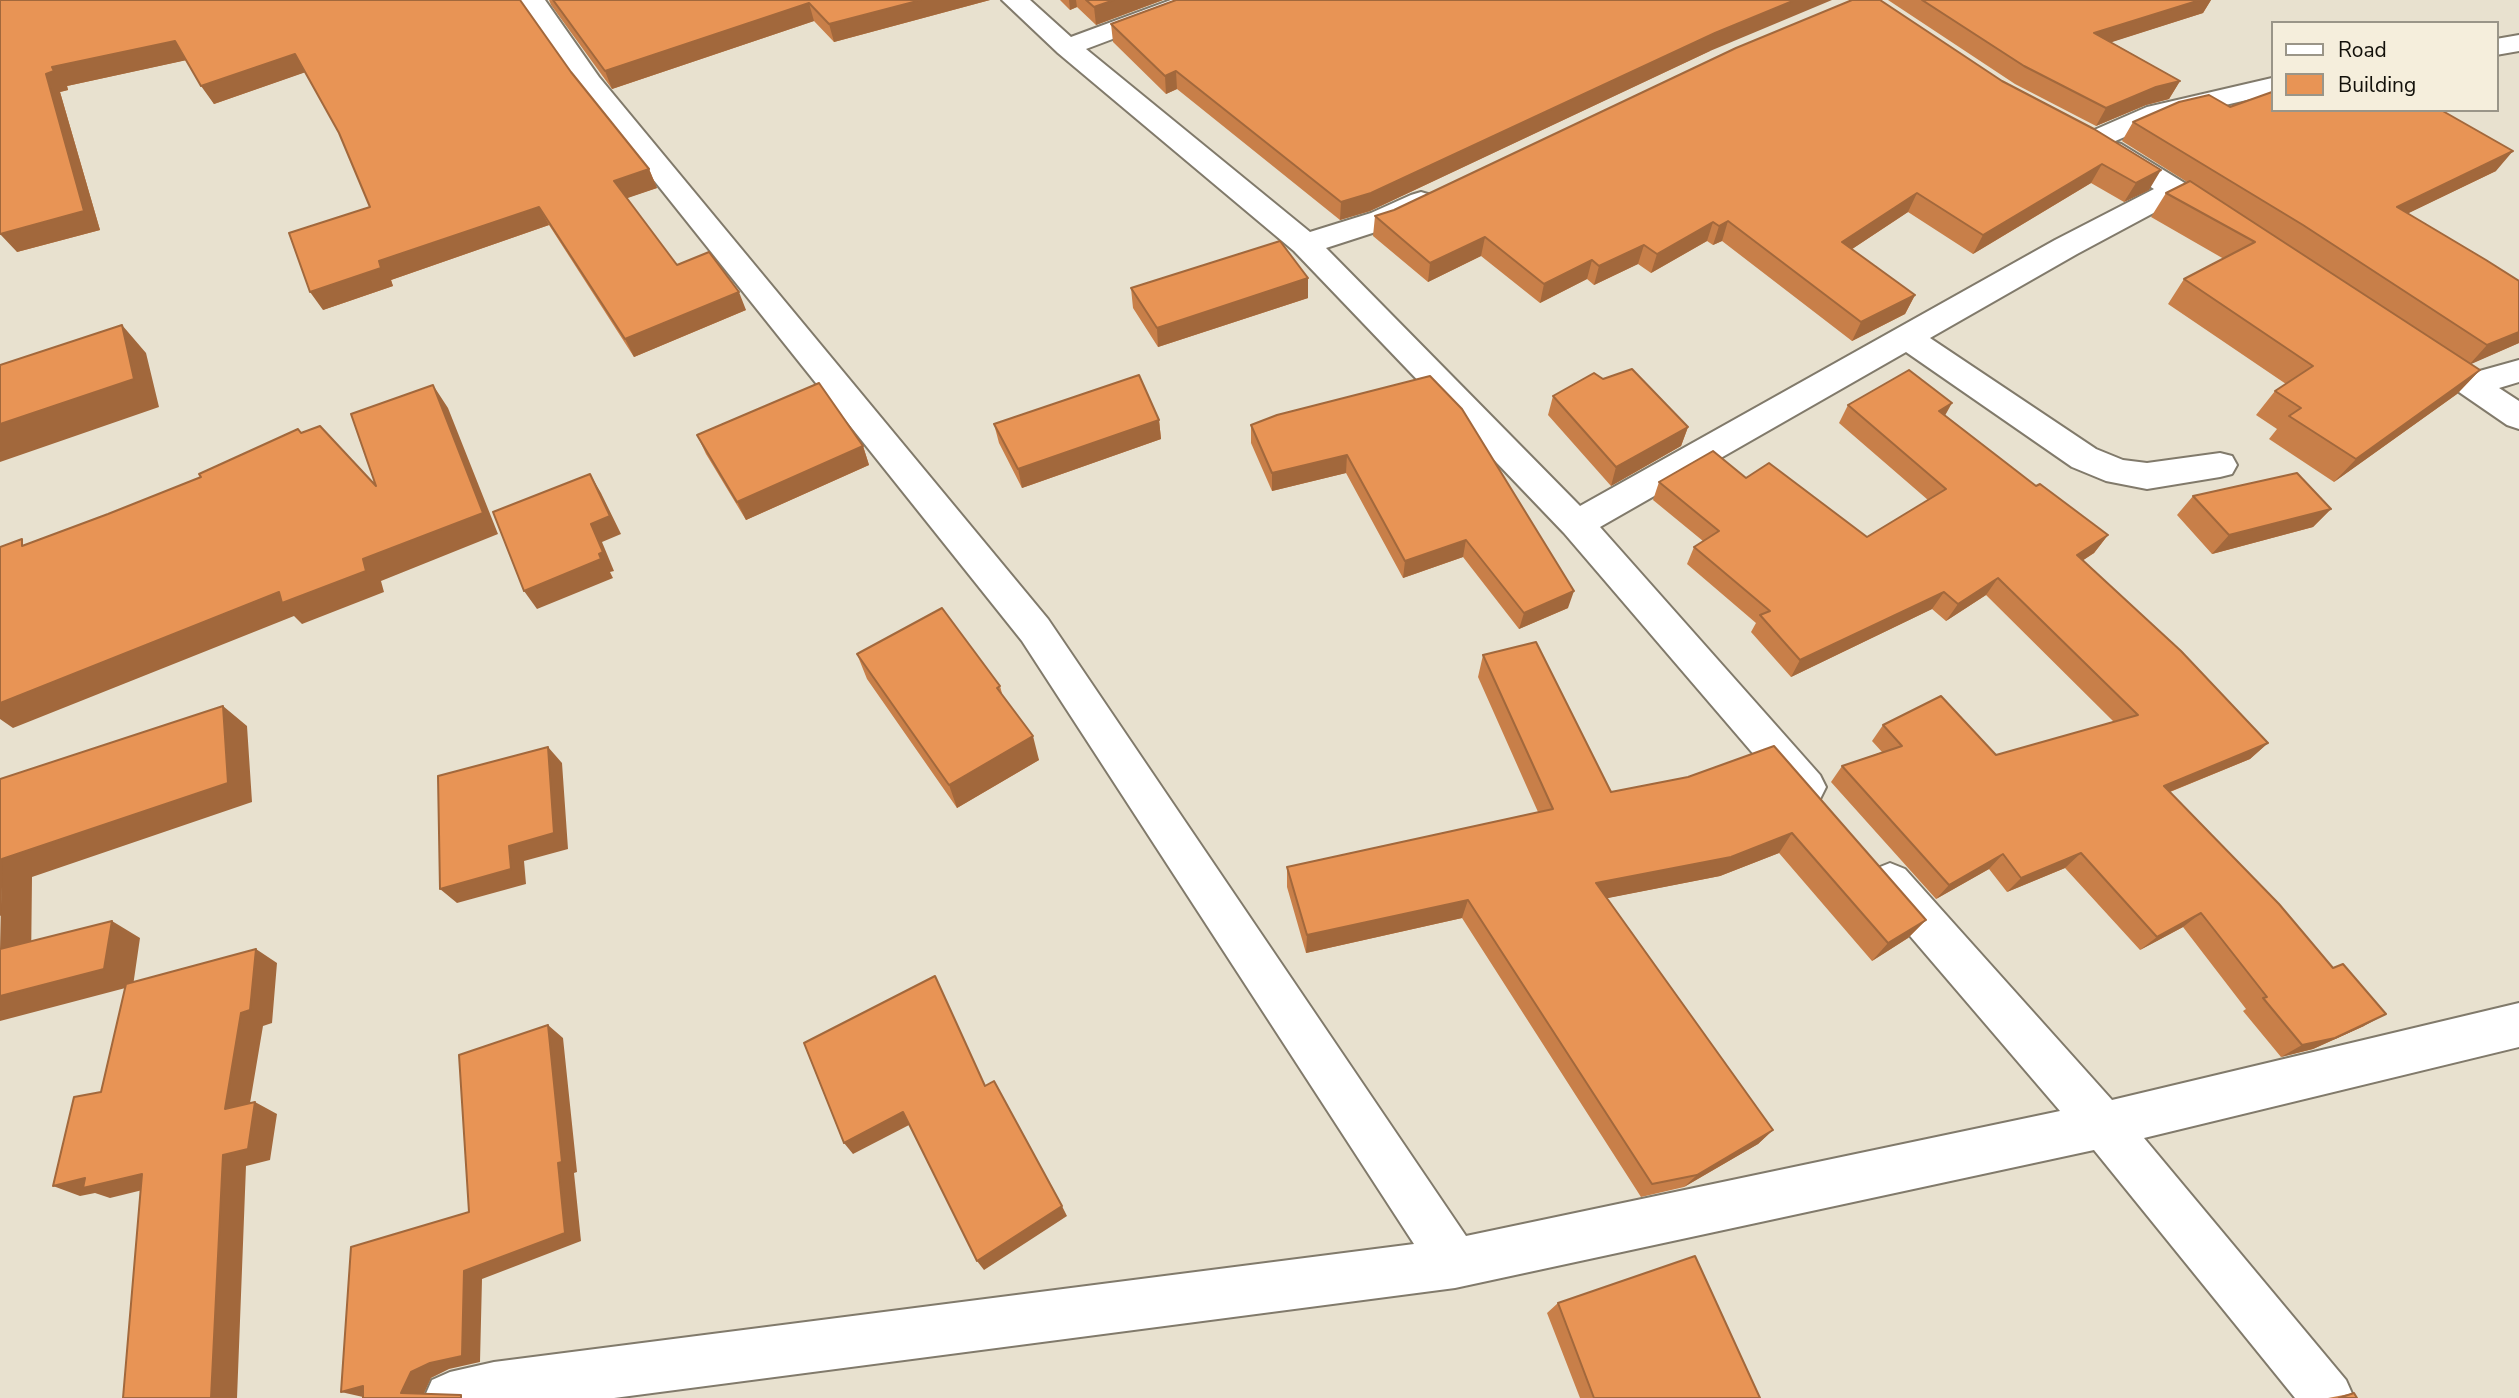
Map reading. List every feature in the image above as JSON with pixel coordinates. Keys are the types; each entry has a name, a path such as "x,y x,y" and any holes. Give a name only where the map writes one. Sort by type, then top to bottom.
{"street":[{"path":"532,0 590,83 1035,630 1455,1263"},
{"path":"1014,0 1305,244 1576,524 1828,811"},
{"path":"1067,47 1194,0"},
{"path":"2498,47 2519,43"},
{"path":"2242,233 2084,134 2157,113 2270,86"},
{"path":"1576,524 2066,247 2175,190"},
{"path":"1305,244 1381,220 1440,191"},
{"path":"1907,337 2084,458 2118,472 2147,476 2220,465"},
{"path":"2403,338 2519,417"},
{"path":"2472,384 2519,371"},
{"path":"1864,853 2103,1125 2328,1398"},
{"path":"450,1398 494,1388 1455,1263 2103,1125 2519,1025"}],"building":[{"path":"0,0 520,0 571,72 649,169 614,181 677,265 709,252 739,292 625,339 539,207 379,261 381,268 310,292 289,233 370,207 339,133 295,54 201,86 175,41 52,67 54,71 46,74 84,211 0,234"},
{"path":"553,0 921,0 829,24 809,3 605,71"},
{"path":"1086,0 1114,0 1094,7"},
{"path":"1176,0 1795,0 1715,33 1371,193 1341,202 1176,71 1165,76 1111,24"},
{"path":"1852,0 1880,0 2002,81 2094,129 2161,170 2136,183 2102,164 1983,235 1917,193 1842,242 1915,295 1861,322 1728,221 1719,226 1713,222 1657,254 1644,245 1599,266 1592,260 1544,284 1485,237 1430,263 1375,216 1394,210 1736,48"},
{"path":"1922,0 2200,0 2094,33 2180,81 2156,87 2106,108 2024,66"},
{"path":"2270,93 2270,112 2445,112 2513,151 2397,207 2519,281 2519,332 2487,345 2303,225 2133,122 2179,102 2209,95 2230,107"},
{"path":"2190,181 2480,370 2356,459 2289,416 2301,408 2275,391 2313,366 2184,279 2255,242 2166,193"},
{"path":"1280,241 1308,278 1157,328 1131,288"},
{"path":"122,325 134,379 0,424 0,365"},
{"path":"1632,369 1688,427 1616,467 1553,396 1594,373 1603,379"},
{"path":"1909,370 1952,403 1939,411 2036,486 2040,484 2108,535 2077,555 2181,651 2268,743 2164,786 2279,904 2333,968 2343,964 2386,1014 2335,1038 2302,1045 2263,998 2267,997 2201,913 2157,937 2081,853 2021,878 2003,854 1949,885 1842,766 1902,746 1883,725 1941,696 1996,755 2138,715 1998,578 1958,604 1944,592 1800,660 1760,615 1770,611 1694,547 1719,531 1659,482 1713,451 1746,478 1769,463 1867,537 1946,489 1848,405"},
{"path":"1139,375 1159,420 1018,469 994,424"},
{"path":"1430,376 1462,409 1574,591 1524,613 1466,540 1405,561 1347,455 1272,473 1251,425 1277,415"},
{"path":"819,383 863,446 737,502 697,435"},
{"path":"433,385 483,513 363,559 366,571 282,603 279,592 0,703 0,547 22,539 22,546 108,514 201,477 199,474 298,429 301,433 320,426 376,486 351,414"},
{"path":"2297,473 2331,509 2229,535 2193,496"},
{"path":"590,474 610,516 591,524 603,552 599,554 601,559 524,591 493,512"},
{"path":"942,608 1033,736 949,785 857,654"},
{"path":"1536,642 1611,792 1688,777 1774,746 1926,920 1888,943 1792,833 1731,857 1596,883 1773,1130 1697,1175 1652,1184 1468,900 1307,935 1287,867 1553,809 1483,655"},
{"path":"223,706 228,783 2,859 0,915 0,779"},
{"path":"548,747 554,833 509,846 511,869 440,889 438,776"},
{"path":"112,921 104,969 0,996 0,949"},
{"path":"256,949 250,1010 241,1013 225,1109 255,1102 248,1149 223,1155 211,1398 123,1398 142,1174 83,1188 85,1178 53,1186 74,1097 101,1092 126,984"},
{"path":"935,976 985,1086 994,1081 1062,1206 977,1261 903,1112 844,1143 804,1043"},
{"path":"548,1025 562,1162 558,1163 565,1233 464,1271 462,1356 430,1363 411,1372 401,1393 461,1395 461,1398 363,1398 363,1386 341,1392 351,1247 469,1212 459,1055"},
{"path":"1695,1256 1760,1398 1594,1398 1558,1303"},
{"path":"2354,1393 2357,1398 2339,1398"}]}
